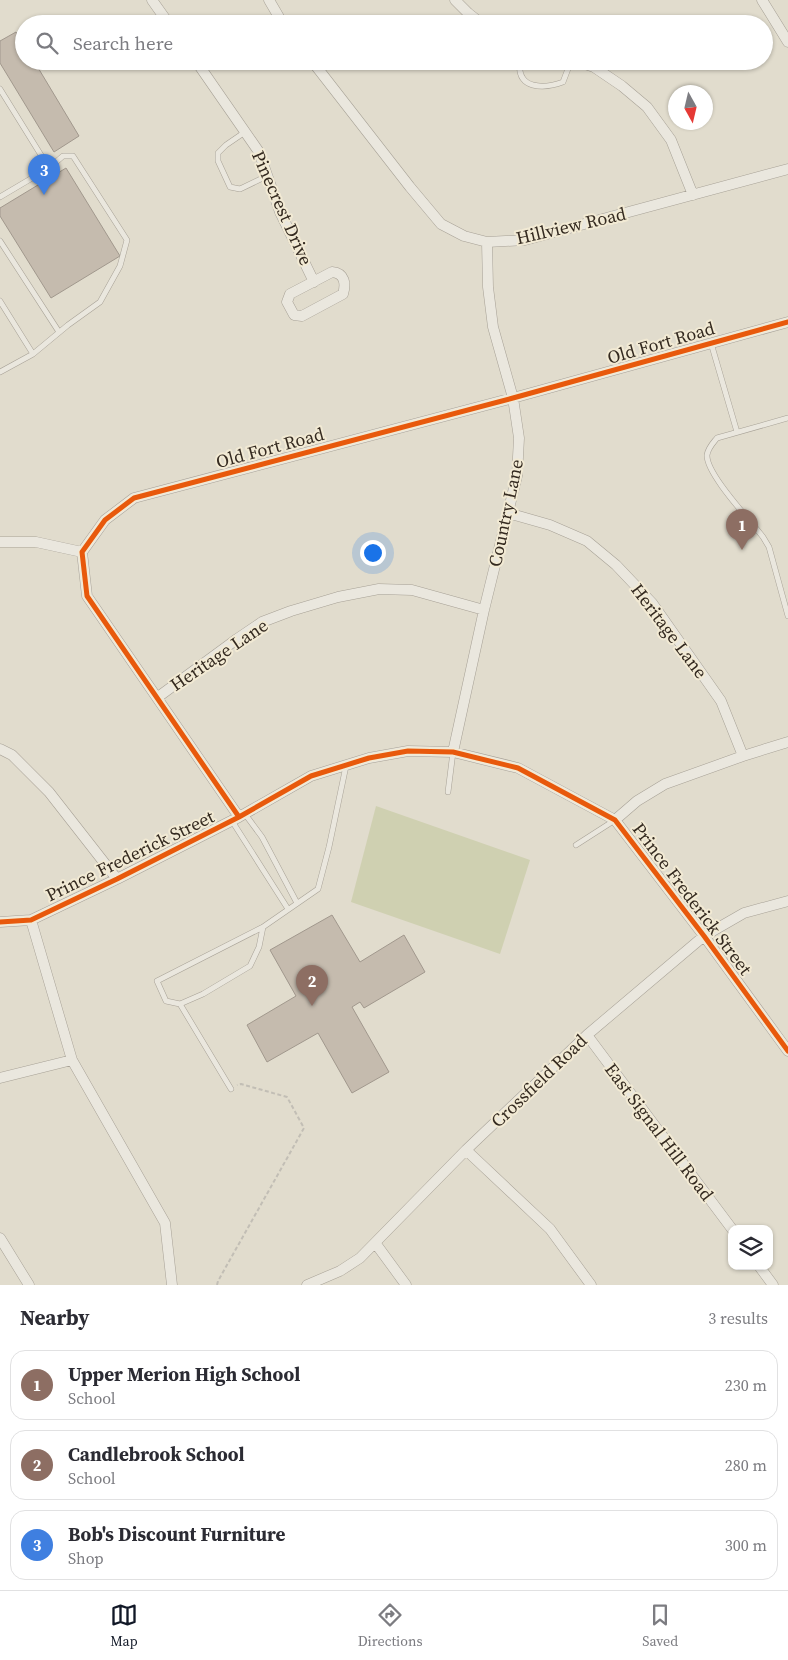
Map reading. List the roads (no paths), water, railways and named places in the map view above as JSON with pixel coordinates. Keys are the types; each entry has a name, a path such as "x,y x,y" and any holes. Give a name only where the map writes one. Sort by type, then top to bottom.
{"street":[{"path":"152,0 163,15"},
{"path":"269,0 278,15"},
{"path":"455,0 471,15"},
{"path":"762,0 771,15"},
{"path":"773,18 788,42"},
{"name":"Pinecrest Drive","path":"202,70 260,152 280,212 314,282"},
{"name":"Hillview Road","path":"319,70 410,188 441,224 464,236 487,242 525,240 788,169"},
{"path":"598,70 622,86 647,107 671,140 693,195"},
{"name":"Country Lane","path":"453,752 484,610 517,476 519,438 513,398 492,327 488,287 487,242"},
{"name":"Pinecrest Drive","path":"332,272 338,273 343,277 346,284 343,294 302,316 294,315 287,302 290,294 314,282 332,272"},
{"name":"Old Fort Road","path":"82,552 105,520 134,498 513,398 788,322"},
{"name":"Heritage Lane","path":"508,513 550,525 587,541 622,571 652,603 721,701 743,756"},
{"path":"0,542 36,542 82,552 87,596 239,817"},
{"name":"Heritage Lane","path":"158,697 262,622 338,597 379,589 412,590 484,610"},
{"path":"615,820 637,801 664,784 788,742"},
{"path":"0,749 12,754 49,792 117,879"},
{"name":"Prince Frederick Street","path":"0,922 31,920 239,817 311,776 369,758 408,751 453,752 518,768 615,820 788,1050"},
{"name":"Crossfield Road","path":"307,1285 340,1271 360,1258 376,1244 466,1150 587,1035 704,936 744,913 788,901"},
{"path":"31,920 72,1060 165,1223 172,1285"},
{"name":"East Signal Hill Road","path":"587,1035 729,1225"},
{"path":"0,1078 72,1060"},
{"path":"466,1150 550,1229 591,1285"},
{"path":"0,1238 29,1285"},
{"path":"376,1244 406,1285"},
{"path":"762,1270 773,1285"}],"lane":[{"path":"519,70 524,80 530,84 543,87 563,82 568,70"},
{"path":"0,89 49,168"},
{"path":"245,132 218,153 218,161 230,187 240,189 268,176"},
{"path":"0,197 49,168 63,156 73,156 127,240 120,266 100,302 33,354 0,372"},
{"path":"0,241 60,332"},
{"path":"0,301 33,354"},
{"path":"711,343 737,432"},
{"path":"788,418 717,438 710,446 707,456 710,467 719,483 763,536 769,547 788,616"},
{"path":"448,792 453,752"},
{"path":"263,927 259,947 250,966 203,994 180,1004 166,1001 157,981 263,927 318,889 346,765"},
{"path":"239,817 262,837 297,903"},
{"path":"239,817 288,909"},
{"path":"576,845 615,820"},
{"path":"180,1004 231,1089"}],"place":[{"name":"Bob's Discount Furniture","path":"44,195"},
{"name":"Upper Merion High School","path":"742,550"},
{"name":"Candlebrook School","path":"312,1006"}]}
